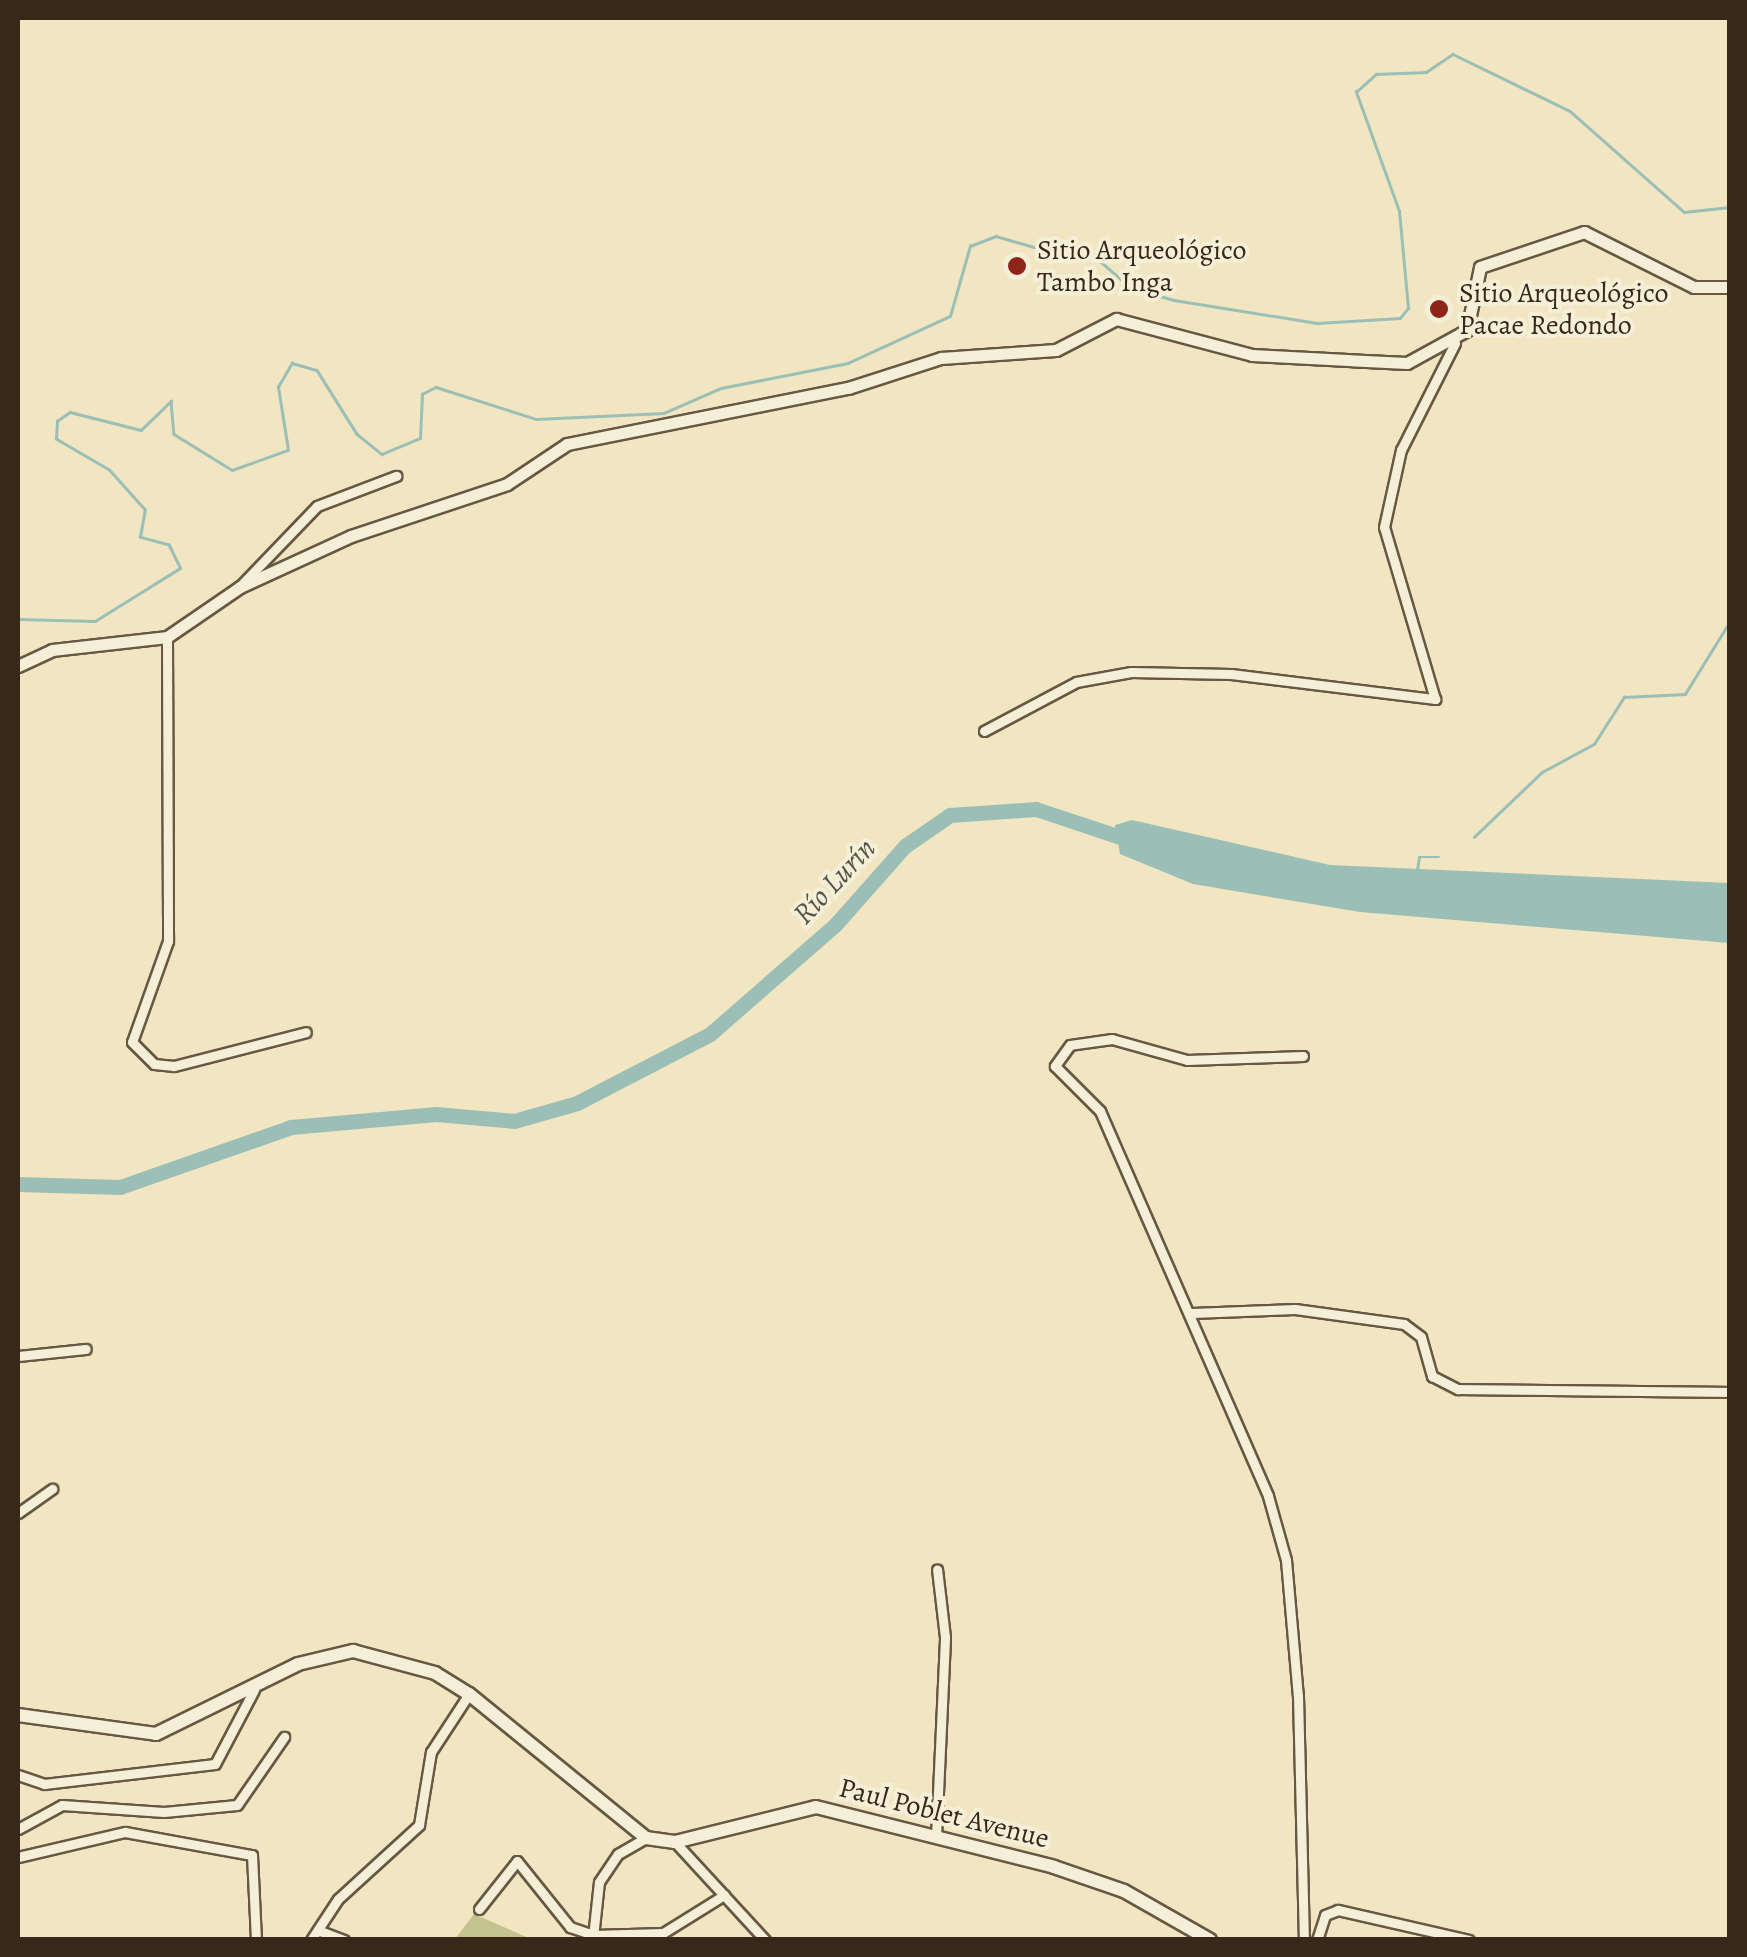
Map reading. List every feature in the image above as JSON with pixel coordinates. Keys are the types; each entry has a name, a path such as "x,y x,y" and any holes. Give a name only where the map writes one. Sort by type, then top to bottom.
{"main road":[{"path":"19,1719 156,1734 254,1690 317,1656 354,1651 435,1674 469,1694 646,1838"},
{"name":"Paul Poblet Avenue","path":"646,1838 675,1842 804,1806 1124,1891 1210,1940"}],"street":[{"path":"984,731 1076,682 1131,672 1435,699 1384,528 1401,450 1476,308 1480,267 1584,232 1694,287 1730,288"},
{"path":"18,666 52,650 167,637 240,587 351,536 507,484 567,444 848,388 941,358 1056,350 1116,319 1311,361 1406,363 1455,343"},
{"path":"240,587 317,506 396,476"},
{"path":"167,637 168,941 132,1042 154,1064 174,1066 306,1032"},
{"path":"1303,1056 1187,1060 1112,1039 1070,1046 1055,1066 1100,1111 1252,1445 1286,1560 1304,1940"},
{"path":"1192,1313 1275,1308 1404,1324 1420,1338 1432,1376 1458,1389 1730,1392"},
{"path":"18,1356 86,1349"},
{"path":"18,1513 52,1489"},
{"path":"18,1497 28,1505"},
{"path":"936,1838 945,1637 937,1569"},
{"path":"18,1774 44,1784 215,1764 254,1690"},
{"path":"310,1940 320,1931 338,1899 419,1824 431,1752 469,1694"},
{"path":"18,1829 62,1805 164,1812 238,1805 284,1737"},
{"path":"18,1858 124,1832 252,1855 256,1940"},
{"path":"593,1937 607,1867 646,1838"},
{"path":"675,1842 765,1940"},
{"path":"480,1910 517,1861 570,1927 593,1937 663,1933 724,1895"},
{"path":"1318,1940 1322,1919 1338,1910 1470,1940"},
{"path":"320,1931 344,1940"}],"green space":[{"path":"474,1914 531,1939 455,1939"}],"water":[{"path":"1132,820 1330,865 1729,883 1729,943 1360,912 1193,884 1120,854 1115,825"}],"waterway":[{"path":"18,619 95,621 180,568 169,545 140,537 145,510 109,470 56,439 57,421 70,412 141,430 171,401 174,434 232,470 288,450 278,387 292,363 317,370 357,434 382,454 420,438 422,394 436,387 536,419 664,413 721,388 848,363 950,316 970,246 996,236 1051,252 1083,246 1131,288 1174,300 1318,323 1400,318 1408,308 1399,211 1356,92 1376,74 1426,72 1453,54 1570,111 1684,212 1730,207"},
{"path":"1474,837 1542,772 1594,744 1624,697 1685,694 1730,621"},
{"name":"Río Lurín","path":"18,1184 120,1187 291,1127 436,1114 514,1121 577,1103 710,1034 835,925 905,846 950,815 1036,809 1135,842"},
{"path":"1417,870 1419,857 1439,857"}],"place":[{"name":"Sitio Arqueológico Tambo Inga","path":"1017,266"},
{"name":"Sitio Arqueológico Pacae Redondo","path":"1439,309"}]}
